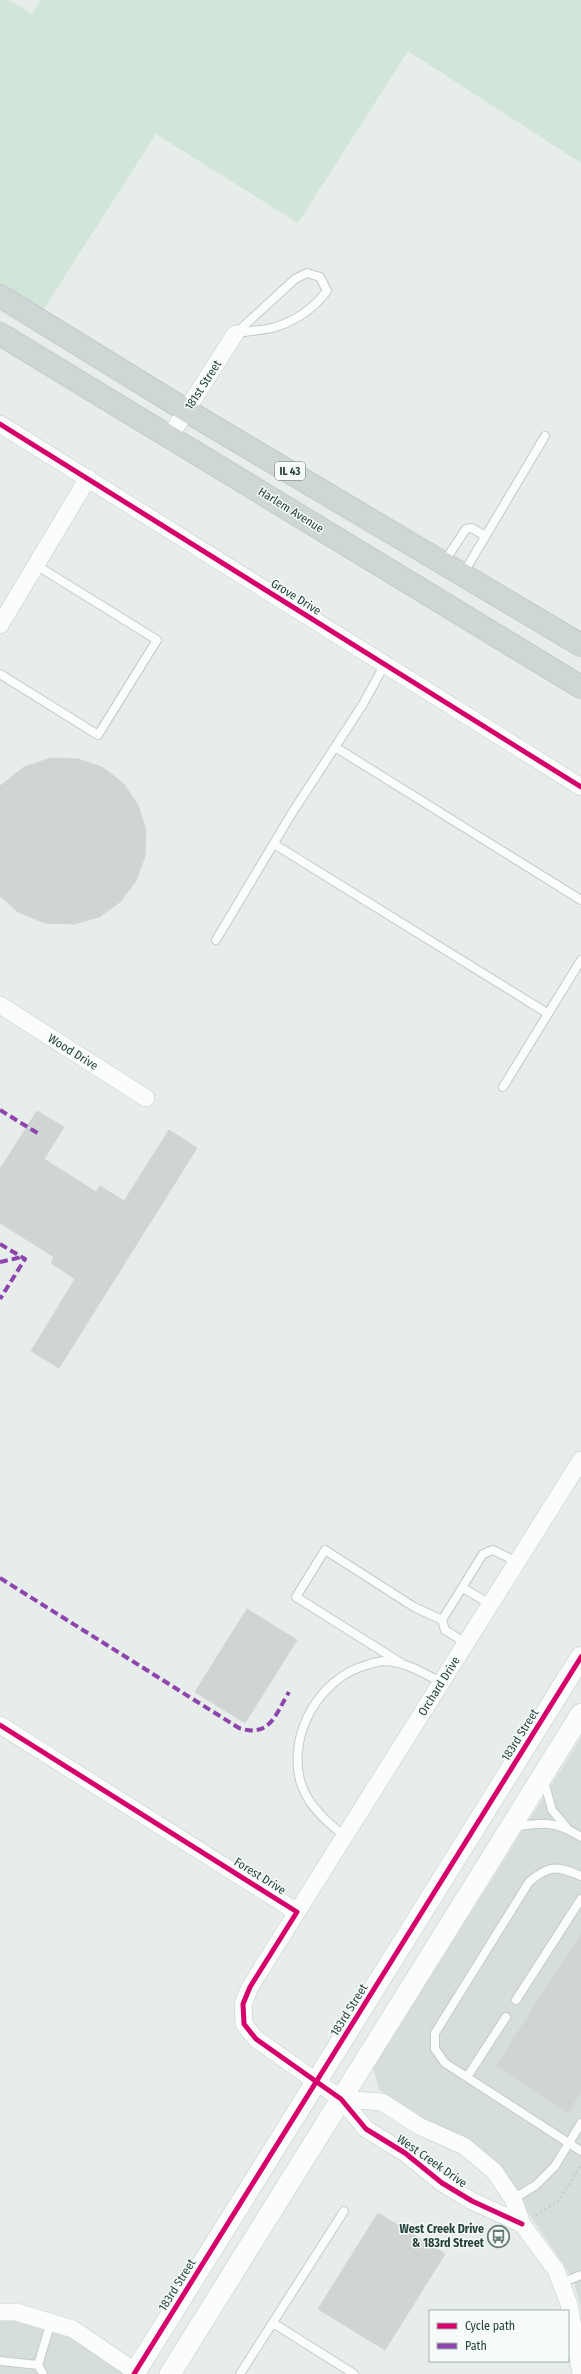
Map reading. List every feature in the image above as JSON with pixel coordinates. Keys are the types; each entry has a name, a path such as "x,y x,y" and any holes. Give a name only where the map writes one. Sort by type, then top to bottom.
{"main road":[{"name":"IL 43","path":"0,296 187,410 581,645"},
{"name":"Harlem Avenue","path":"0,334 581,687"}],"street":[{"name":"181st Street","path":"170,436 235,334"},
{"name":"Grove Drive","path":"0,424 581,787"},
{"path":"0,625 88,478"},
{"name":"Wood Drive","path":"0,1005 146,1098"},
{"name":"Orchard Drive","path":"297,1912 581,1460"},
{"name":"183rd Street","path":"136,2373 581,1657"},
{"path":"170,2374 581,1714"},
{"name":"Forest Drive","path":"0,1725 297,1912"},
{"path":"297,1912 250,1987 243,2004 244,2024 256,2039 341,2099"},
{"name":"West Creek Drive","path":"341,2099 382,2102 420,2126 464,2146 494,2171 528,2220 556,2270 569,2304 581,2374"},
{"name":"West Creek Drive","path":"341,2099 366,2129 405,2153 442,2183 472,2201 528,2220"},
{"path":"0,2312 16,2312 73,2329 136,2373"}],"lane":[{"path":"307,273 320,277 327,291 315,306 271,328 249,330 235,334 295,278 307,273"},
{"path":"463,574 545,436"},
{"path":"444,562 466,528 472,528 485,536"},
{"path":"0,674 98,735 157,640 36,565"},
{"path":"216,940 385,664"},
{"path":"335,747 581,900"},
{"path":"274,844 548,1013"},
{"path":"503,1087 581,960"},
{"path":"441,1682 401,1662 296,1596 325,1550 414,1607 442,1620 445,1630 466,1643"},
{"path":"442,1620 483,1554 488,1551 498,1552 517,1562"},
{"path":"463,1588 490,1604"},
{"path":"345,1836 324,1820 300,1781 297,1756 301,1733 316,1702 332,1682 354,1668 383,1661 401,1662"},
{"path":"542,1776 552,1810 566,1828"},
{"path":"510,1828 545,1822 566,1828 581,1837"},
{"path":"581,1876 563,1868 544,1870 530,1882 443,2017 435,2033 435,2049 445,2063 581,2151"},
{"path":"516,2000 581,1899"},
{"path":"467,2077 506,2016"},
{"path":"513,2200 536,2185 555,2166 568,2142 581,2123"},
{"path":"240,2374 274,2323 344,2211"},
{"path":"561,2283 581,2275"},
{"path":"42,2374 38,2365 51,2322"},
{"path":"274,2323 354,2374"},
{"path":"0,2361 38,2365"}],"path":[{"path":"528,2220 558,2201 581,2165"}],"shaded area":[{"path":"581,1738 581,2309 573,2278 489,2156 396,2106 379,2089 373,2067"},
{"path":"0,2307 80,2325 148,2374 0,2374"}],"green space":[{"path":"0,0 9,0 32,14 41,0 581,0 581,163 408,51 298,223 156,134 43,310 0,284"}],"building":[{"path":"51,758 78,759 102,767 123,783 138,805 146,830 145,856 136,881 120,902 99,917 74,924 45,923 18,912 0,896 0,786 24,767"},
{"path":"37,1111 64,1127 44,1159 96,1192 100,1186 124,1201 169,1130 197,1148 59,1368 31,1351 75,1279 51,1263 54,1257 0,1223 0,1169"},
{"path":"247,1609 297,1640 245,1723 195,1692"},
{"path":"581,1934 581,2091 568,2112 496,2066"},
{"path":"378,2213 445,2254 385,2350 318,2309"}],"marked path":[{"path":"0,1110 39,1134"},
{"path":"0,1244 25,1259 0,1299"},
{"path":"0,1262 22,1257"},
{"path":"0,1578 239,1728 258,1730 265,1727 275,1716 289,1692"}],"cycle path":[{"path":"0,424 581,787"},
{"path":"134,2374 581,1657"},
{"path":"0,1725 297,1912 250,1987 243,2004 244,2024 256,2039 341,2099 366,2129 405,2153 442,2183 472,2201 522,2224"}],"place":[{"name":"West Creek Drive & 183rd Street","path":"499,2236"}]}
